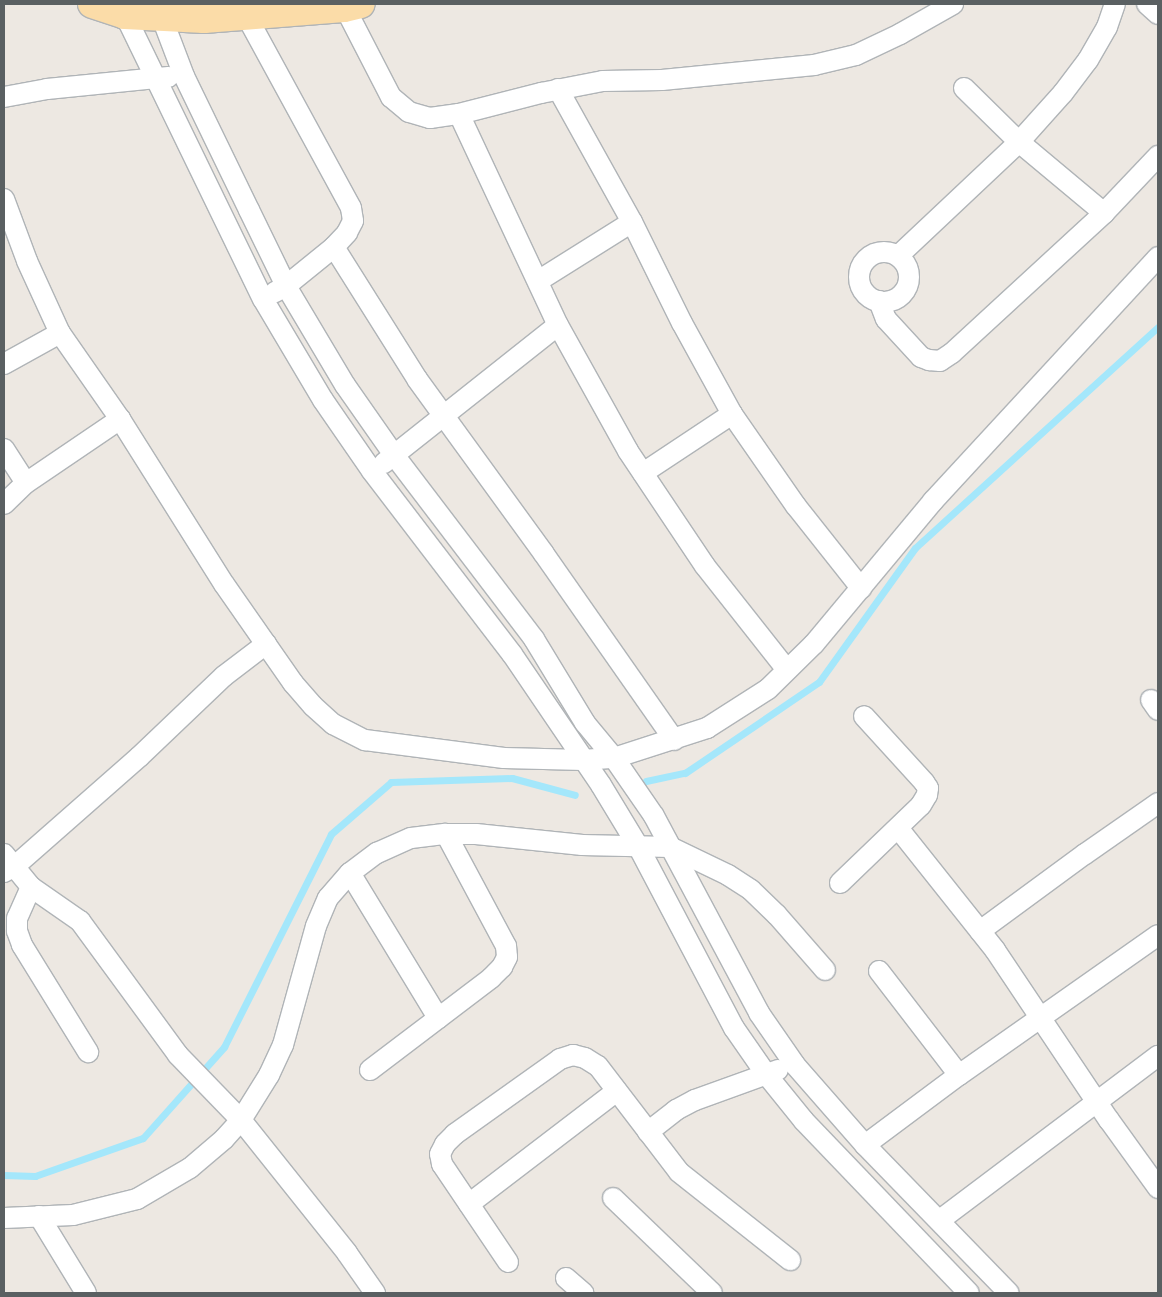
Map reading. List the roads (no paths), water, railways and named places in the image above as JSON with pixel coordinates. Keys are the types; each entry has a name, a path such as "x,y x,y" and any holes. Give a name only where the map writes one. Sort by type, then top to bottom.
{"main road":[{"path":"92,4 124,9 162,11 204,19 247,17 349,5"}],"street":[{"path":"349,5 391,97 409,112 430,118 459,114 603,81 662,80 814,65 856,55 900,34 953,4"},
{"path":"898,256 1019,142 1063,93 1088,60 1107,27 1115,4"},
{"path":"1147,4 1158,14"},
{"path":"124,9 262,298 323,400 372,471 512,654 601,785 633,838 734,1028 766,1074 844,1165 969,1293"},
{"path":"162,11 184,76 286,286 345,386 394,455 534,639 585,723 618,764 654,816 759,1013 795,1065 865,1145 940,1220 1008,1293"},
{"path":"247,17 351,208 353,221 347,233 334,247 286,286 262,298"},
{"path":"4,97 47,89 184,76"},
{"path":"964,88 1019,142 1104,213"},
{"path":"558,90 632,222 682,323 732,414 796,506 861,588"},
{"path":"459,114 558,325 628,451 705,566 787,670"},
{"path":"879,301 896,300 908,287 909,270 898,256 882,252 873,254 861,267 859,276 864,292 879,301 890,324 921,357 940,361 952,353 1104,213 1158,156"},
{"path":"4,199 27,261 60,333 120,419 224,584 293,683 332,724 365,740 504,758 583,760 618,764 708,728 768,688 814,644 934,501 1158,258"},
{"path":"538,281 632,222"},
{"path":"334,247 417,379 544,554 674,740"},
{"path":"372,471 558,325"},
{"path":"4,364 60,333"},
{"path":"643,473 732,414"},
{"path":"4,504 26,483 120,419"},
{"path":"4,448 26,483"},
{"path":"266,644 224,676 139,757 8,864 31,887 80,921 178,1054 235,1114 347,1253 375,1293"},
{"path":"840,883 921,805 927,795 928,788 864,716"},
{"path":"980,931 1084,854 1158,803"},
{"path":"898,828 980,931 1096,1101 1157,1182"},
{"path":"370,1070 492,978 502,967 507,957 506,946 446,834"},
{"path":"4,1218 73,1215 137,1199 190,1168 224,1139 235,1114 269,1074 283,1045 316,926 328,898 350,873 377,853 411,838 446,834 476,834 582,845 633,838 670,848 728,875 751,890 777,915 825,970"},
{"path":"350,873 438,1018"},
{"path":"31,887 17,918 22,945 88,1052"},
{"path":"865,1145 959,1075 1158,935"},
{"path":"878,971 959,1075"},
{"path":"508,1262 442,1164 440,1154 444,1144 455,1134 560,1059 573,1055 585,1058 598,1066 679,1172 790,1260"},
{"path":"940,1220 1158,1056"},
{"path":"648,1132 676,1110 695,1100 795,1065"},
{"path":"469,1204 617,1091"},
{"path":"613,1198 712,1293"},
{"path":"39,1216 86,1293"},
{"path":"566,1278 583,1293"}],"waterway":[{"path":"646,781 685,773 819,682 915,548 1158,327"},
{"path":"4,1175 35,1176 143,1138 224,1047 331,834 391,782 512,778 575,795"}]}
